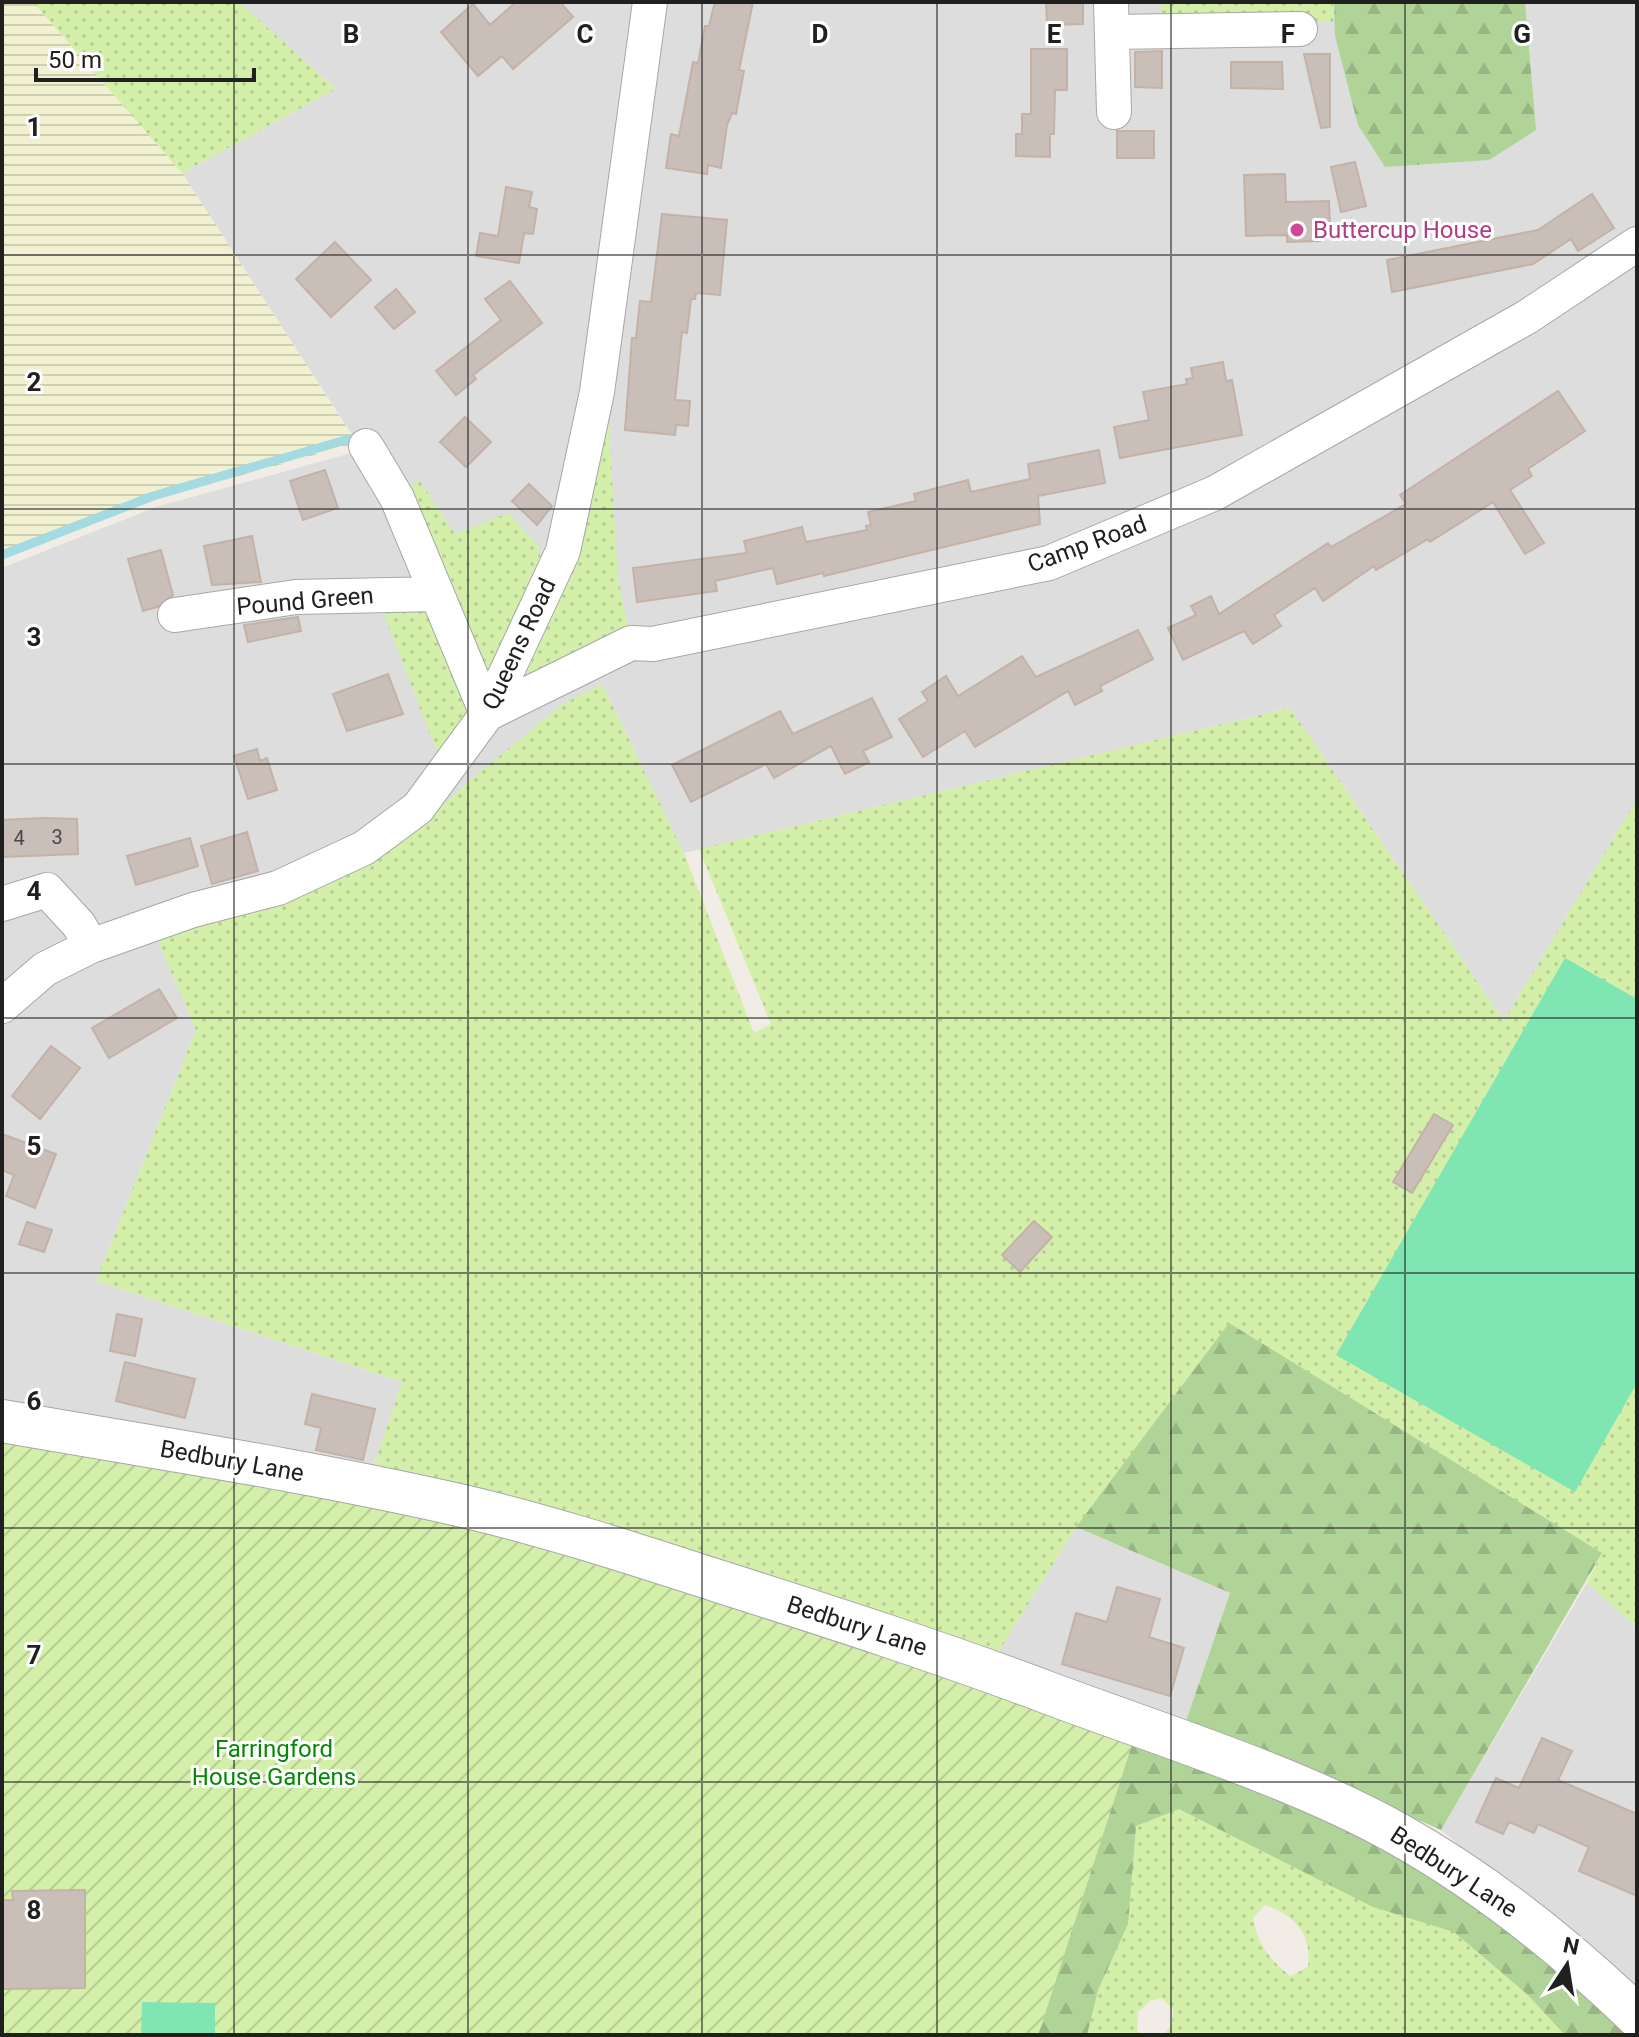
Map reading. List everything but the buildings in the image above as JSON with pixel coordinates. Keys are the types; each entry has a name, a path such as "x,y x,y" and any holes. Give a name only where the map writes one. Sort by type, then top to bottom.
{"street":[{"name":"Queens Road","path":"2,1006 45,969 91,946 193,910 278,888 364,848 418,808 487,714 563,551 597,392 650,2"},
{"path":"1114,112 1112,17 1300,29"},
{"name":"Camp Road","path":"487,714 631,643 653,644 1049,563 1215,493 1527,317 1637,244"},
{"path":"366,446 397,498 487,714"},
{"name":"Pound Green","path":"175,615 296,597 437,594"},
{"path":"2,904 47,890 79,925 91,946"},
{"name":"Bedbury Lane","path":"2,1421 349,1481 469,1507 641,1556 978,1665 1299,1788 1395,1832 1468,1877 1529,1920 1569,1951 1637,2016"}],"shaded area":[{"path":"239,2 1637,2 1637,799 1504,1021 1290,708 684,853 602,684 474,777 401,844 280,898 156,936 196,1030 96,1281 402,1382 370,1477 2,1433 2,568 156,507 362,450 182,173 336,89"},
{"path":"1076,1527 1230,1593 1184,1727 993,1661"},
{"path":"1587,1583 1637,1628 1637,1993 1441,1830"}],"green space":[{"path":"2,2 33,2 182,173 357,443 154,500 2,559"},
{"path":"33,2 239,2 336,89 182,173"},
{"path":"1162,2 1333,2 1333,22 1162,25"},
{"path":"1334,2 1525,2 1536,130 1489,160 1385,167 1358,125 1335,36"},
{"path":"597,392 609,427 618,578 631,643 535,675 507,675 439,757 380,604 426,599 476,654 455,589 410,486 419,480 455,534 508,513 538,546 541,559 523,668"},
{"path":"602,684 684,853 754,1033 771,1024 699,849 1290,708 1504,1021 1637,799 1637,1628 1587,1583 1602,1553 1229,1324 1076,1527 993,1661 370,1477 402,1382 96,1281 196,1030 156,936 280,898 400,844 474,777 563,704"},
{"path":"1565,958 1637,999 1637,1383 1575,1492 1336,1355"},
{"path":"1229,1323 1602,1553 1441,1830 1312,1774 1184,1727 1230,1593 1076,1527"},
{"name":"Farringford House Gardens","path":"2,1433 464,1517 1135,1735 1038,2035 2,2035"},
{"path":"1135,1735 1637,2035 1163,2035 1172,2024 1173,2010 1162,1998 1150,2001 1138,2012 1137,2031 1144,2035 1038,2035","holes":["1265,1905 1276,1909 1300,1928 1307,1945 1308,1967 1290,1976 1266,1950 1253,1918"]},
{"path":"1135,1735 1464,1882 1637,2035 1565,2035 1528,1995 1454,1932 1373,1907 1179,1809 1136,1826 1128,1924 1098,1990 1087,2035 1038,2035"},
{"path":"142,2002 215,2003 215,2035 141,2035"}],"waterway":[{"path":"2,555 153,496 349,439"}],"place":[{"name":"Buttercup House","path":"1297,230"}]}
